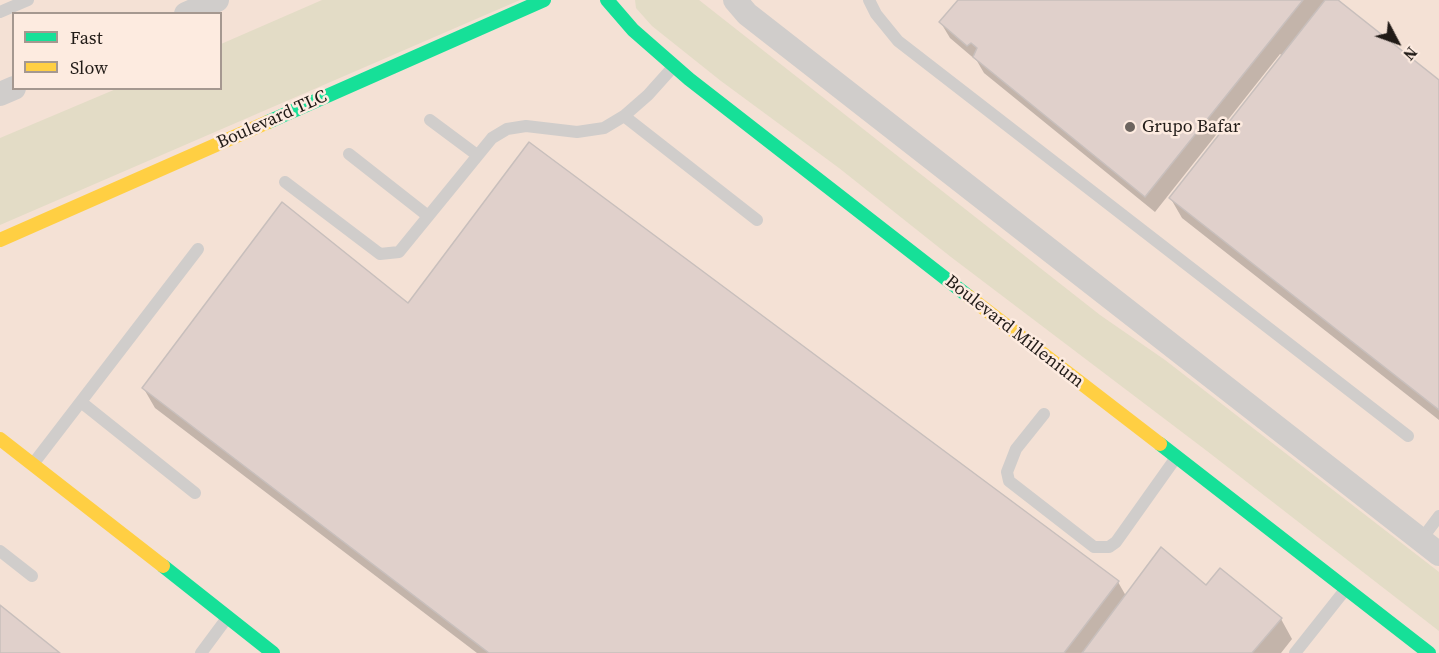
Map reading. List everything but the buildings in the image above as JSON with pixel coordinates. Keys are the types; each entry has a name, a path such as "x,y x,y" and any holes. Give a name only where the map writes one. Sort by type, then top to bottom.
{"street":[{"path":"190,12 217,0"},
{"name":"Boulevard TLC","path":"0,240 544,0"},
{"name":"Boulevard Millenium","path":"607,0 633,30 675,65 688,79 1429,653"},
{"path":"735,0 747,14 1430,547"},
{"path":"0,439 273,653"}],"lane":[{"path":"0,12 28,0"},
{"path":"869,0 876,14 898,41 1408,436"},
{"path":"285,182 380,254 399,252 492,138 507,129 526,126 577,132 604,128 624,116 648,95 675,65"},
{"path":"624,116 757,220"},
{"path":"430,120 477,155"},
{"path":"349,154 428,216"},
{"path":"33,465 198,249"},
{"path":"81,402 195,493"},
{"path":"1044,414 1011,459 1007,472 1009,481 1094,547 1109,547 1116,542 1176,458"},
{"path":"1430,547 1439,516"},
{"path":"0,551 32,576"},
{"path":"1295,653 1346,589"},
{"path":"201,653 228,617"}],"shaded area":[{"path":"0,0 1439,0 1439,653 0,653"},
{"path":"322,0 520,0 0,225 0,138 114,90 222,90 222,44"},
{"path":"635,0 699,0 1100,315 1165,360 1439,572 1439,631 951,257 839,168 721,81 652,26 636,8"}],"traffic: fast":[{"path":"268,122 544,0"},
{"path":"607,0 633,30 689,79 968,296"},
{"path":"1160,444 1429,653"},
{"path":"163,566 273,653"}],"traffic: slow":[{"path":"0,240 268,122"},
{"path":"968,296 1160,444"},
{"path":"0,439 163,566"}],"place":[{"name":"Grupo Bafar","path":"1130,127"}]}
